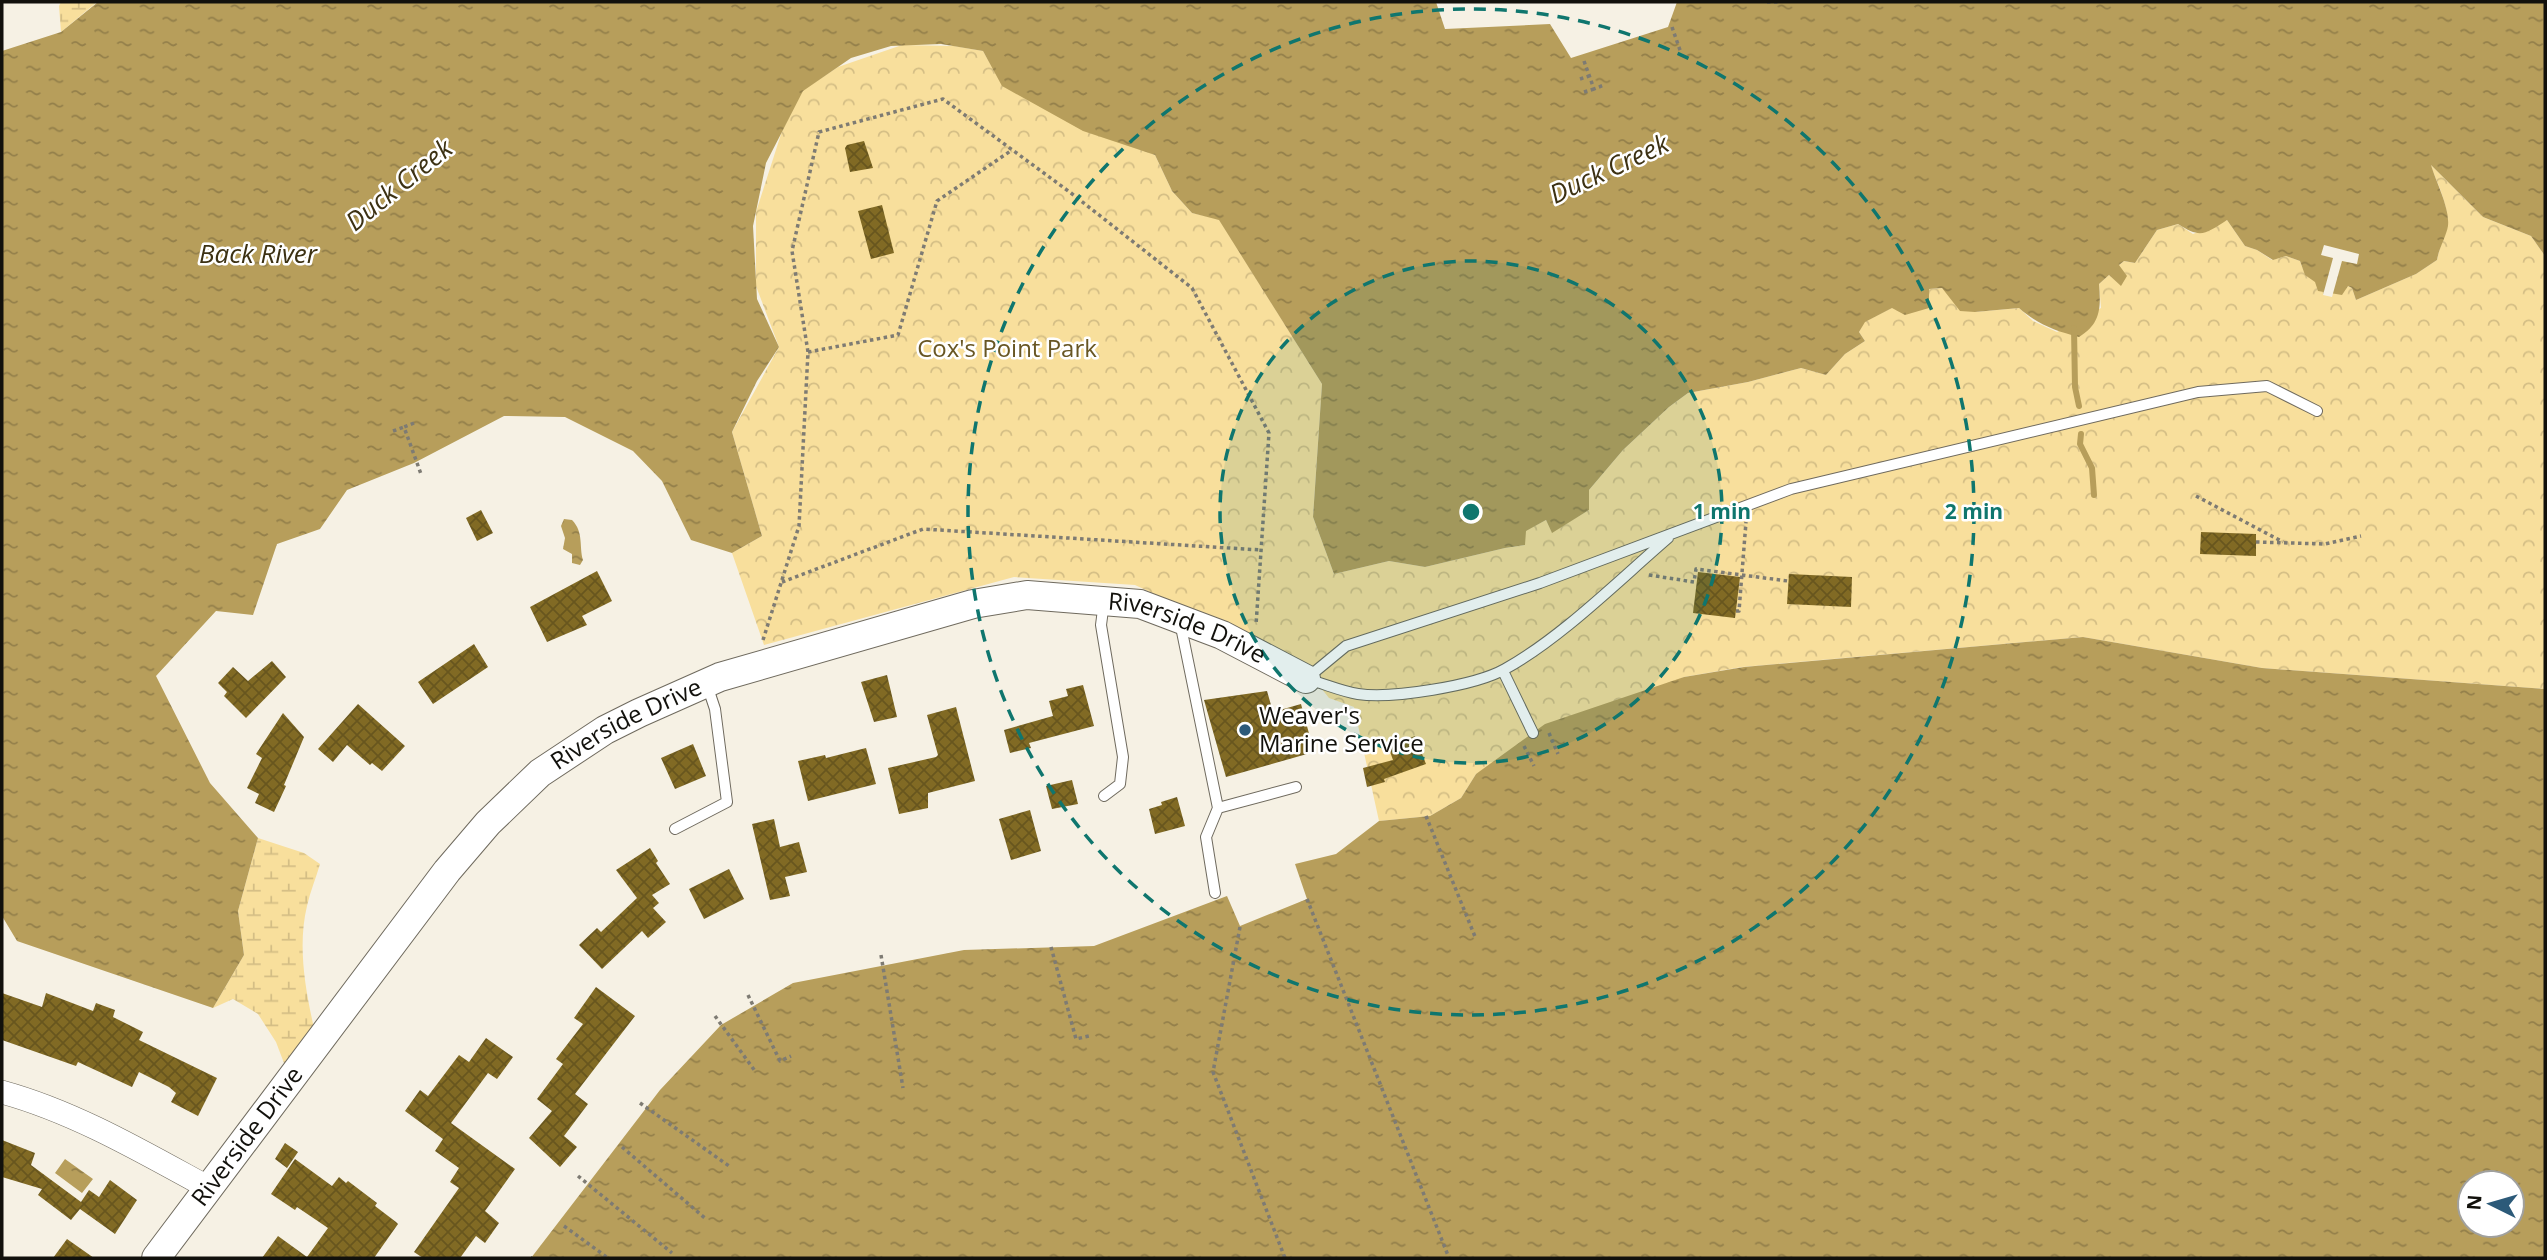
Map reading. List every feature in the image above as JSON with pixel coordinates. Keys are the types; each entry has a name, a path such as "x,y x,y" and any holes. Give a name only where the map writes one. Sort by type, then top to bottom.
{"street":[{"name":"Riverside Drive","path":"156,1258 433,889 488,822 540,774 593,738 639,713 706,682 973,604 1007,597 1104,600 1140,604 1179,616 1222,635 1306,679"},
{"path":"2,1092 60,1112 127,1143 209,1188"}],"lane":[{"path":"1306,679 1346,646 1424,618 1540,583 1791,489 2198,392 2267,386 2317,411"},
{"path":"1306,679 1357,694 1401,695 1451,686 1503,671 1563,629 1674,533"},
{"path":"1104,600 1101,625 1123,757 1120,784 1104,796"},
{"path":"1179,616 1218,808 1206,837 1215,893"},
{"path":"1503,671 1533,733"},
{"path":"675,829 727,802 715,709 706,682"},
{"path":"1218,808 1296,787"}],"path":[{"path":"1767,2 1778,2"},
{"path":"1672,27 1681,53"},
{"path":"1584,61 1594,89"},
{"path":"1580,79 1589,76"},
{"path":"1584,93 1604,85"},
{"path":"754,667 799,526 808,352 792,251 819,132 943,99 1072,193 1192,288 1269,433 1254,652"},
{"path":"808,352 898,335 937,201 1012,150"},
{"path":"394,431 414,423"},
{"path":"404,427 421,474"},
{"path":"2196,496 2285,543"},
{"path":"1736,611 1739,611 1745,548 1746,506"},
{"path":"782,582 923,529 1261,550"},
{"path":"2256,542 2325,544 2361,536"},
{"path":"1630,571 1694,582 1696,569 1788,581"},
{"path":"1545,724 1558,754"},
{"path":"1522,741 1534,766"},
{"path":"1426,816 1476,939"},
{"path":"1307,899 1449,1258"},
{"path":"1240,927 1213,1072 1285,1258"},
{"path":"1051,947 1076,1039 1089,1036"},
{"path":"881,955 902,1088"},
{"path":"748,995 780,1061 791,1056"},
{"path":"715,1016 755,1071"},
{"path":"640,1103 729,1166"},
{"path":"622,1147 706,1219"},
{"path":"578,1176 672,1253"},
{"path":"564,1226 608,1258"}],"green space":[{"path":"61,2 97,2 61,32"},
{"name":"Cox's Point Park","path":"902,45 954,46 983,51 1003,86 1155,155 1172,191 1192,213 1219,219 1322,384 1313,517 1334,574 1389,561 1425,567 1525,545 1525,531 1546,520 1552,532 1589,510 1589,490 1623,450 1688,393 1748,382 1801,368 1826,375 1845,354 1865,341 1859,332 1864,322 1929,289 1942,288 1975,312 2019,308 2033,321 2057,332 2101,308 2099,284 2109,275 2121,285 2119,265 2124,261 2135,263 2157,230 2178,224 2193,234 2227,220 2245,246 2272,260 2286,256 2300,261 2312,280 2348,286 2352,288 2356,300 2416,274 2437,260 2448,221 2442,195 2430,164 2483,217 2531,236 2545,256 2545,689 2262,668 2083,637 1742,667 1684,677 1476,774 1461,798 1430,816 1379,821 1354,707 1329,698 1301,663 1135,585 1014,577 764,645 732,553 762,536 732,432 779,347 756,286 756,212 782,131 803,90 838,67"},
{"path":"258,838 304,853 320,864 307,906 303,938 306,986 315,1033 287,1071 276,1042 258,1014 233,999 213,1008 244,955 238,911"}],"water":[{"name":"Back River","path":"98,2 1436,2 1445,29 1550,24 1571,58 1668,27 1677,2 2545,2 2545,256 2531,236 2483,217 2431,165 2448,219 2437,260 2416,274 2356,300 2352,288 2348,286 2342,295 2318,291 2315,282 2305,275 2300,261 2286,256 2273,260 2245,246 2227,220 2203,233 2192,232 2178,224 2157,230 2135,263 2124,261 2119,265 2127,276 2121,286 2109,275 2099,284 2100,300 2096,321 2079,337 2047,326 2019,308 1960,311 1942,288 1929,289 1929,308 1905,315 1892,308 1865,322 1859,332 1865,341 1845,354 1826,375 1801,368 1748,382 1688,393 1623,450 1589,490 1589,510 1552,533 1546,520 1526,531 1525,545 1425,567 1389,561 1334,574 1313,517 1322,384 1219,220 1192,213 1172,191 1155,155 1083,131 1002,86 983,51 941,44 891,46 851,58 803,91 766,163 753,226 757,299 779,347 757,381 732,432 762,536 732,553 691,540 662,481 633,451 565,417 504,416 414,463 347,490 320,529 277,544 253,615 216,611 156,676 210,783 258,838 238,911 244,955 213,1008 17,941 2,916 2,51 61,32"},
{"path":"564,519 572,520 578,529 583,560 580,565 572,563 572,554 563,549 565,538 561,526"},
{"path":"2083,637 2262,668 2545,689 2545,1258 531,1258 660,1090 721,1025 793,983 964,950 1094,946 1227,896 1240,926 1307,899 1295,864 1336,854 1379,821 1430,816 1461,798 1476,774 1545,724 1684,677 1744,667"},
{"path":"65,1159 93,1179 82,1193 55,1173"}],"pier":[{"path":"2324,245 2359,254 2357,264 2342,261 2332,297 2323,295 2333,258 2321,255"}],"building":[{"path":"864,141 873,168 850,172 845,148 847,145"},
{"path":"882,205 894,253 871,259 858,211"},
{"path":"481,510 493,533 477,541 466,518"},
{"path":"2201,532 2256,534 2256,556 2200,554"},
{"path":"597,571 612,601 582,616 587,625 547,642 530,607"},
{"path":"1698,572 1740,577 1735,618 1693,613"},
{"path":"1789,574 1852,577 1851,607 1787,604"},
{"path":"474,644 488,667 433,704 418,682"},
{"path":"272,661 286,677 246,718 224,696 227,692 218,683 233,667 248,681"},
{"path":"887,675 897,717 874,722 861,682"},
{"path":"1083,685 1094,726 1029,743 1031,748 1010,753 1004,730 1053,716 1049,701 1068,696 1066,689"},
{"name":"Weaver's Marine Service","path":"1267,691 1273,712 1301,704 1314,752 1226,777 1204,700"},
{"path":"358,704 405,746 382,771 372,763 370,765 347,745 333,762 318,749"},
{"path":"956,707 975,781 928,793 928,808 899,814 888,768 936,757 938,755 927,715"},
{"path":"283,713 304,737 274,812 255,803 259,794 247,788 262,758 256,754"},
{"path":"1415,736 1426,764 1367,787 1363,768 1393,760 1388,746"},
{"path":"693,744 706,776 675,789 661,758"},
{"path":"866,748 876,784 808,801 798,761 825,755 826,758"},
{"path":"1072,780 1078,804 1052,809 1046,786"},
{"path":"1177,797 1185,826 1155,834 1149,809"},
{"path":"1030,810 1041,851 1011,860 999,819"},
{"path":"774,819 780,847 799,842 807,872 785,877 790,896 770,900 752,824"},
{"path":"650,848 670,884 652,895 659,903 653,908 666,922 648,938 642,931 602,969 579,945 597,928 601,932 637,898 616,870"},
{"path":"729,869 744,899 704,919 689,889"},
{"path":"596,987 635,1016 575,1094 588,1104 564,1136 577,1147 560,1167 529,1138 552,1111 537,1099 563,1064 556,1059 583,1024 574,1018"},
{"path":"2,993 42,1007 46,993 93,1011 96,1003 115,1010 113,1017 143,1032 139,1040 217,1078 198,1116 171,1102 176,1093 169,1087 139,1072 132,1087 78,1062 76,1066 2,1040"},
{"path":"486,1038 513,1057 497,1079 488,1073 451,1123 515,1169 485,1211 499,1223 485,1243 476,1236 460,1258 423,1258 414,1252 459,1188 450,1182 459,1168 435,1151 443,1139 405,1111 420,1090 428,1096 459,1055 469,1062"},
{"path":"2,1140 35,1153 31,1165 81,1202 89,1190 99,1197 110,1180 137,1200 115,1234 80,1209 71,1220 38,1195 42,1189 2,1177"},
{"path":"285,1143 298,1152 287,1168 275,1159"},
{"path":"295,1159 332,1186 339,1177 346,1183 348,1181 377,1203 375,1206 398,1224 374,1258 262,1258 278,1236 307,1257 328,1228 297,1207 295,1210 271,1194"},
{"path":"67,1239 94,1258 53,1258"}],"waterway":[{"path":"2074,328 2075,387 2079,406"},
{"path":"2081,434 2080,444 2092,468 2094,495"}],"place":[{"name":"Weaver's Marine Service","path":"1245,730"}],"water label":[{"name":"Duck Creek","path":"1609,169"},
{"name":"Duck Creek","path":"399,185"}]}
